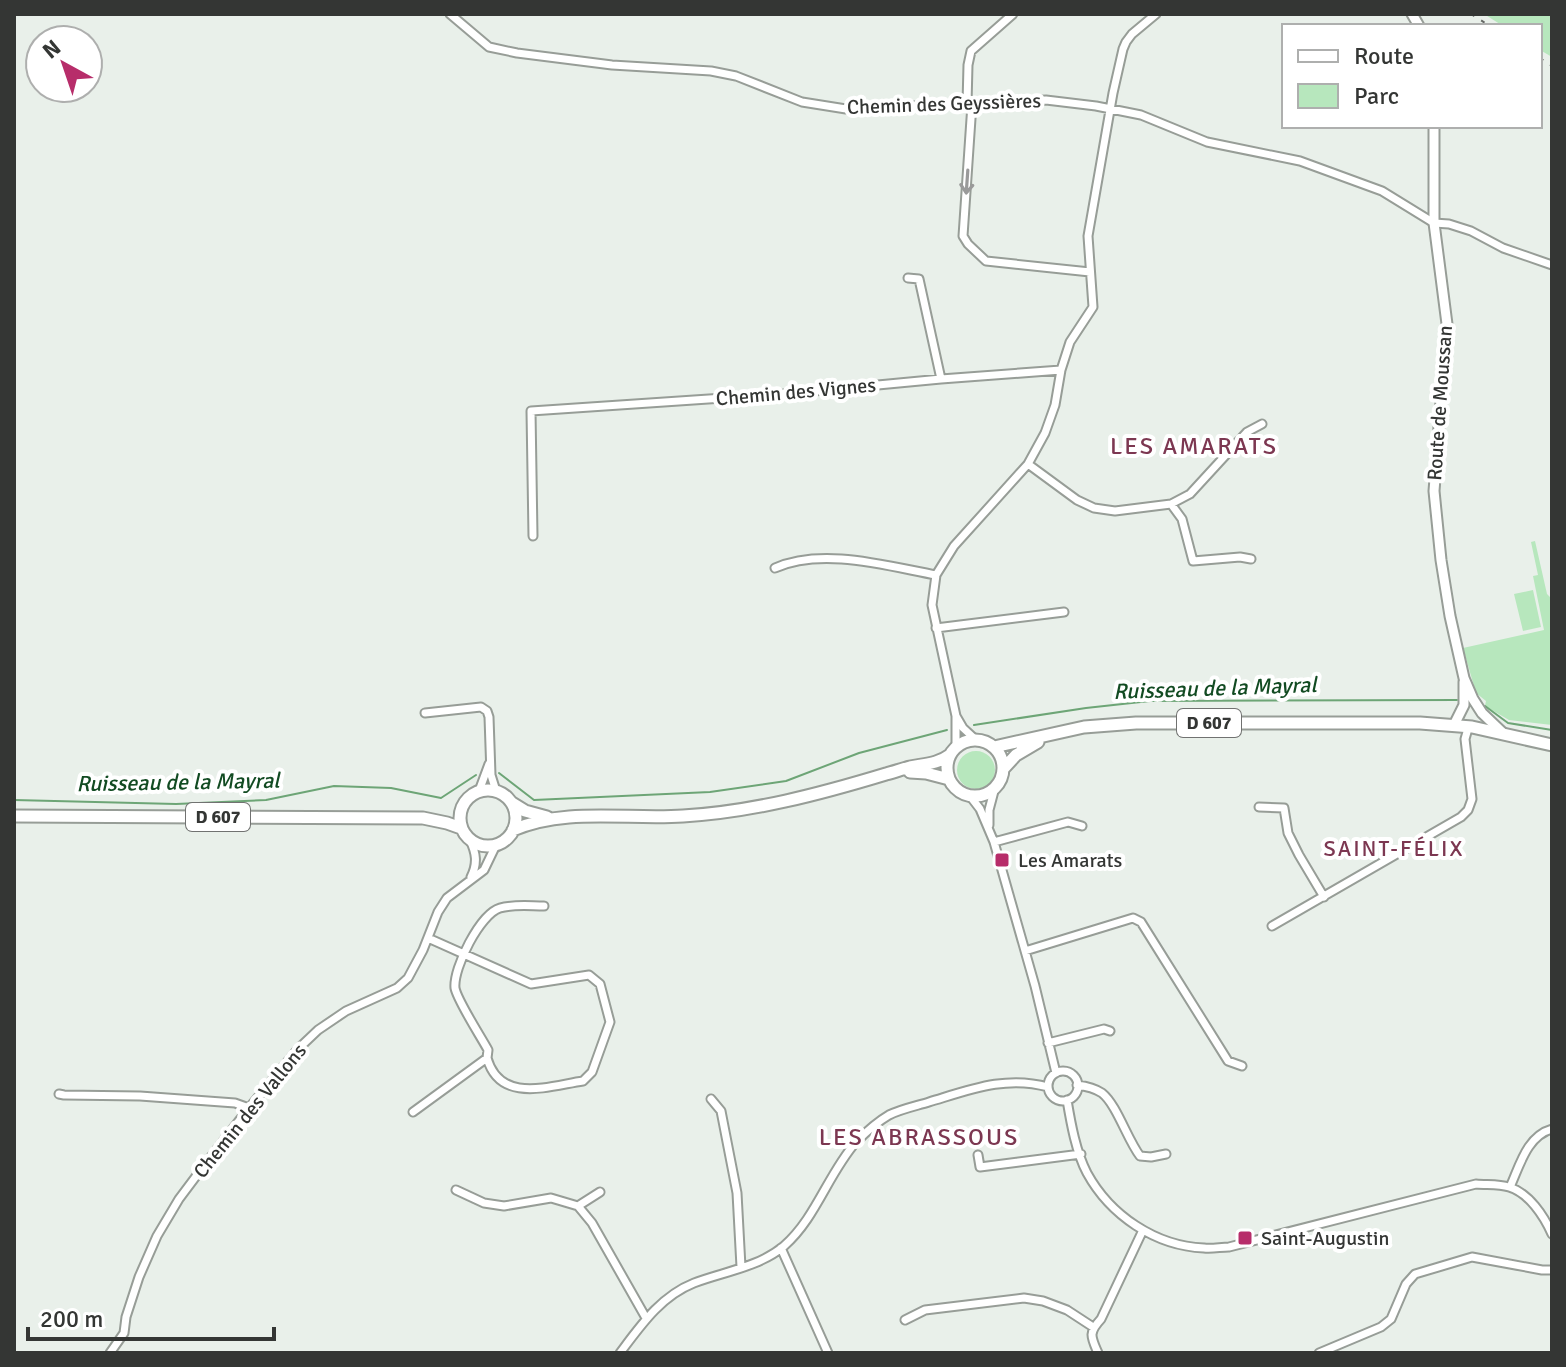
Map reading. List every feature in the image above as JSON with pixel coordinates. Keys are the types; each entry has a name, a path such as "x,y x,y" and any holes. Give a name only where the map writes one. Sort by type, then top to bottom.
{"main road":[{"name":"D 607","path":"994,747 1084,727 1136,723 1420,723 1472,727 1552,745"},
{"name":"D 607","path":"1365,723 1467,732 1552,745"},
{"name":"D 607","path":"1004,768 1016,755 1053,735"},
{"path":"513,830 552,818 683,816 744,810 836,789 909,767 937,763 966,742 976,740 994,747 1001,757 1003,775 994,791 983,796 970,796 953,786 947,767 953,752"},
{"path":"886,774 926,773 949,779"},
{"path":"512,803 516,821 503,842 482,846 470,840 461,828 461,810 471,795 479,791 496,791 525,811 552,818"},
{"name":"D 607","path":"423,818 453,810 465,802"},
{"name":"D 607","path":"14,816 423,818 461,828"}],"street":[{"name":"Chemin des Geyssières","path":"450,14 489,47 612,65 711,71 736,76 802,102 846,109 1046,100 1141,115 1207,142 1300,161 1382,191 1434,223 1471,231 1503,248 1552,265"},
{"path":"1013,14 971,51 963,236 986,261 1090,272"},
{"path":"976,740 956,716 932,605 936,575 954,546 1028,464 1045,433 1070,342 1093,307 1088,236 1110,109 1126,42 1156,14"},
{"name":"Route de Moussan","path":"1434,128 1434,223 1447,324 1434,491 1449,613 1464,678"},
{"path":"908,278 919,279 941,379"},
{"name":"Chemin des Vignes","path":"533,536 531,411 786,394 1061,370"},
{"path":"1028,464 1079,501 1094,508 1115,511 1171,504 1190,494 1247,432 1262,424"},
{"path":"1171,504 1182,519 1193,561 1251,559"},
{"path":"775,568 790,561 852,559 936,575"},
{"path":"936,628 1064,612"},
{"path":"1454,725 1464,705 1464,678"},
{"path":"1464,678 1482,713 1504,734"},
{"path":"425,713 481,707 487,711 491,775 496,791"},
{"path":"953,752 956,716"},
{"path":"1272,926 1461,817 1472,799 1465,739 1467,732"},
{"path":"479,791 490,762"},
{"path":"989,828 989,810 994,791"},
{"path":"970,796 980,809 994,842 1056,1073"},
{"path":"1259,807 1284,808 1288,833 1324,897"},
{"path":"994,842 1068,822 1082,826"},
{"path":"470,840 476,859 470,879"},
{"name":"Chemin des Vallons","path":"110,1353 124,1333 139,1277 179,1199 298,1049 318,1030 346,1011 397,988 408,978 416,968 438,912 447,898 484,870 496,845"},
{"path":"428,938 464,953 531,984 589,975 593,977 600,984 610,1022 592,1072 583,1081 531,1089 514,1088 498,1077 490,1068 488,1050 456,991 456,976 464,953 486,918 496,909 505,907 544,906"},
{"path":"1025,951 1133,918 1141,922 1228,1061 1242,1066"},
{"path":"1048,1043 1104,1029 1110,1031"},
{"path":"413,1112 487,1058"},
{"path":"1060,1071 1074,1076 1077,1085 1073,1097 1058,1100 1048,1087 1048,1081 1060,1071"},
{"path":"620,1353 646,1318 668,1298 691,1284 759,1262 781,1248 804,1224 856,1143 891,1114 986,1084 1011,1081 1048,1087"},
{"path":"1077,1085 1102,1093 1140,1156 1166,1154"},
{"path":"59,1094 235,1103 249,1108"},
{"path":"711,1099 721,1111 737,1193 741,1267"},
{"path":"1067,1100 1086,1170 1097,1190 1143,1230 1173,1243 1203,1248 1229,1247 1476,1184 1510,1187 1540,1213 1552,1234"},
{"path":"1510,1187 1531,1141 1541,1132 1552,1129"},
{"path":"978,1155 980,1167 1081,1154"},
{"path":"456,1190 484,1203 504,1206 551,1198 578,1206 592,1223 646,1318"},
{"path":"578,1206 600,1192"},
{"path":"1098,1353 1091,1337 1093,1327 1101,1319 1143,1230"},
{"path":"781,1248 828,1353"},
{"path":"1319,1353 1381,1327 1391,1319 1406,1284 1415,1274 1472,1257 1552,1270"},
{"path":"905,1320 925,1310 1024,1298 1067,1310 1093,1327"}],"green space":[{"path":"1484,14 1552,14 1552,57 1542,51 1542,24 1500,24"},
{"path":"1535,541 1547,594 1552,599 1552,725 1509,720 1485,706 1486,701 1476,693 1463,648 1544,630 1533,576 1538,575 1531,542"},
{"path":"1533,590 1541,627 1523,631 1514,594"},
{"path":"976,751 990,756 995,770 990,784 976,789 962,784 957,770 962,756"}],"waterway":[{"name":"Ruisseau de la Mayral","path":"974,725 1150,701 1457,700"},
{"name":"Ruisseau de la Mayral","path":"1485,706 1508,723 1552,730"},
{"name":"Ruisseau de la Mayral","path":"499,773 534,800 710,792 786,781 859,753 947,730"},
{"name":"Ruisseau de la Mayral","path":"14,800 176,804 266,800 334,786 391,788 441,798 476,775"}],"railway":[{"path":"1471,14 1487,24"},
{"path":"1542,59 1552,66"}],"place":[{"name":"Les Amarats","path":"1002,860"},
{"name":"Saint-Augustin","path":"1245,1238"}],"district":[{"name":"LES AMARATS","path":"1194,446"},
{"name":"SAINT-FÉLIX","path":"1394,848"},
{"name":"LES ABRASSOUS","path":"919,1137"}]}
